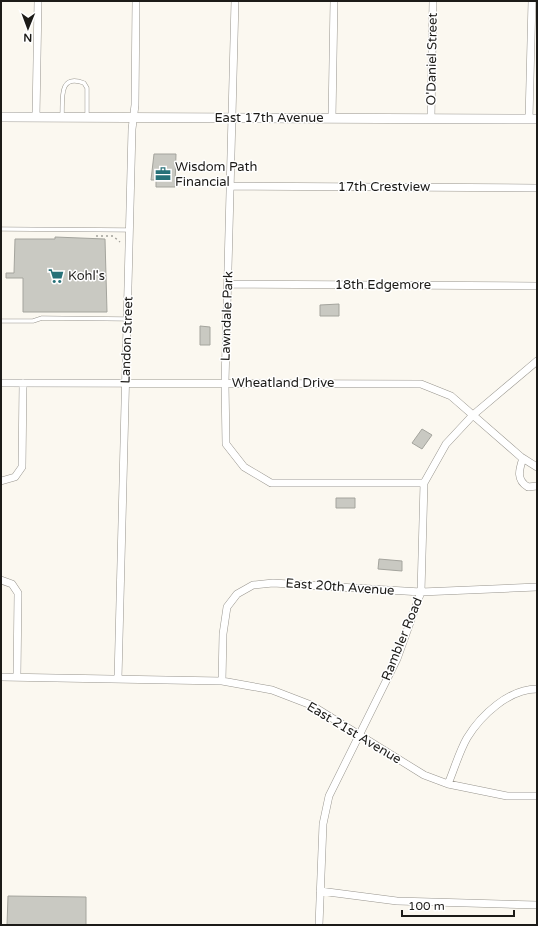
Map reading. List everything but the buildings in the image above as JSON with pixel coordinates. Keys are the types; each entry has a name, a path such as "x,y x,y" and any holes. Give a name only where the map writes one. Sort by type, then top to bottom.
{"street":[{"path":"36,117 38,1"},
{"name":"Landon Street","path":"118,679 136,1"},
{"name":"Lawndale Park","path":"235,1 228,284 226,444 244,467 271,483 424,483"},
{"path":"332,118 334,1"},
{"name":"O'Daniel Street","path":"431,118 433,1"},
{"path":"532,1 533,119"},
{"name":"East 17th Avenue","path":"1,116 533,119"},
{"name":"17th Crestview","path":"231,186 537,188"},
{"name":"18th Edgemore","path":"228,284 537,286"},
{"name":"Rambler Road","path":"319,925 325,811 329,796 397,659 421,592 424,483 446,444 473,415 537,361"},
{"name":"Wheatland Drive","path":"1,383 421,384 451,396 523,458 537,466"},
{"path":"1,481 15,477 22,467 23,383"},
{"path":"523,458 519,471 521,481 528,487 537,486"},
{"path":"1,580 12,584 18,593 17,677"},
{"name":"East 20th Avenue","path":"222,681 223,634 227,607 237,594 253,585 273,583 421,592 537,588"},
{"name":"East 21st Avenue","path":"1,677 222,681 272,690 311,705 424,776 448,784 507,796 537,796"},
{"path":"448,784 467,738 494,705 527,689 537,689"},
{"path":"320,890 397,901 537,905"}],"lane":[{"path":"62,117 63,89 66,84 73,81 84,83 87,88 87,117"},
{"path":"1,229 130,230"},
{"path":"1,321 33,321 42,318 128,319"}],"path":[{"path":"92,236 113,236 120,242"}],"place":[{"name":"Wisdom Path Financial","path":"163,174"},
{"name":"Kohl's","path":"56,276"}]}
